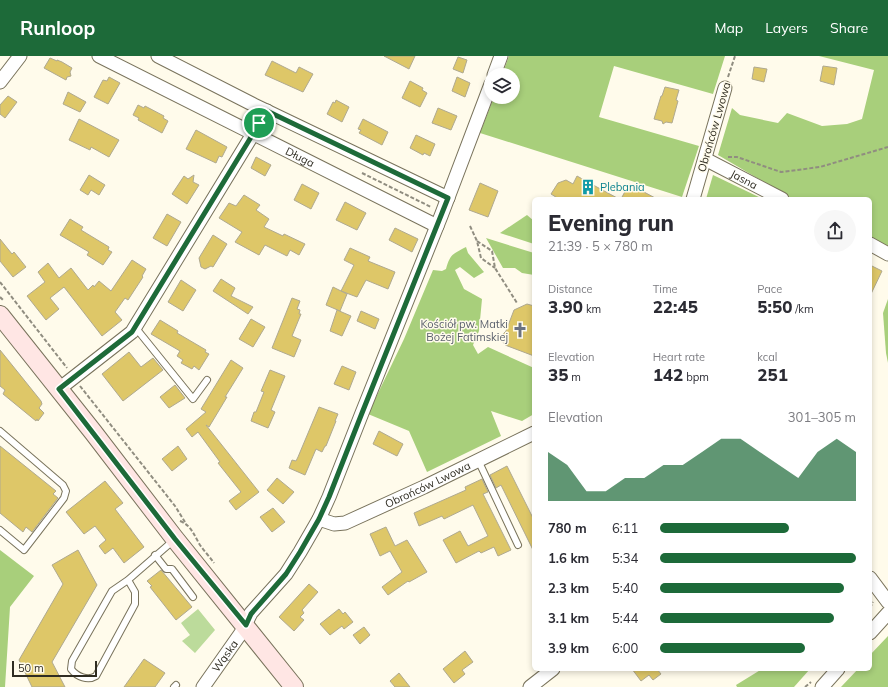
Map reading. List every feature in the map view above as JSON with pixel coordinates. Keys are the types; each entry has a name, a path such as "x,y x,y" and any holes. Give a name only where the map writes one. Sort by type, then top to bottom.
{"main road":[{"path":"1,318 59,389 175,539 246,625 294,687"}],"street":[{"path":"0,82 20,56"},
{"name":"Długa","path":"99,56 437,226"},
{"path":"158,56 267,111 448,198"},
{"path":"497,68 502,56"},
{"name":"Obrońców Lwowa","path":"695,197 725,88"},
{"name":"Wąska","path":"203,687 246,625 251,614 286,574 319,519 437,226 484,103"},
{"path":"59,389 132,332 267,111"},
{"name":"Jasna","path":"705,159 778,197"},
{"path":"872,245 888,254"},
{"name":"Obrońców Lwowa","path":"319,519 334,524 345,523 424,487 532,434"},
{"path":"872,581 888,602"},
{"path":"872,631 888,613"},
{"path":"530,687 550,671"},
{"path":"822,687 836,671"}],"lane":[{"path":"135,327 193,399 206,380"},
{"path":"0,431 63,485 66,491 64,498 24,550 0,530"},
{"path":"478,460 518,545"},
{"path":"128,580 135,592 135,604 96,676 91,679 74,673 71,668 72,661 112,591 128,580 175,539"},
{"path":"155,555 166,569 172,569 194,597"}],"path":[{"name":"Obrońców Lwowa","path":"725,88 735,56"},
{"path":"705,159 737,157 781,172 820,167 888,147"},
{"path":"470,226 477,242 481,258 495,268"},
{"path":"477,242 492,251 495,268 517,304"},
{"path":"0,282 82,389 175,506 185,523"}],"green space":[{"path":"509,56 725,56 713,94 614,66 599,117 699,146 682,197 480,133 491,104 520,104 520,68 505,68"},
{"path":"819,56 888,56 888,247 872,239 872,197 790,197 718,155 732,108 740,115 778,123 787,113 822,126 847,124 862,119 874,70"},
{"path":"713,175 759,197 707,197"},
{"path":"527,215 532,219 532,243 500,233"},
{"path":"486,238 532,252 532,275 522,273 515,268 503,268"},
{"path":"466,247 468,253 484,272 474,278 460,267 455,270 464,289 482,299 479,331 473,345 478,354 488,347 532,367 532,415 522,421 491,411 501,436 427,472 409,431 368,414 404,339 433,270 442,271 446,269 451,257"},
{"path":"888,299 888,363 883,313"},
{"path":"0,550 34,576 10,607 5,687 0,687"},
{"path":"198,609 215,630 195,653 182,641 190,635 181,623"},
{"path":"888,636 888,687 841,687 856,671 872,671 872,653"},
{"path":"759,671 808,671 794,687 737,687 736,685"}],"building":[{"path":"384,56 415,56 409,69"},
{"path":"458,57 467,60 463,73 453,69"},
{"path":"50,58 62,62 72,68 70,72 71,76 67,77 66,80 44,68"},
{"path":"272,61 296,73 299,67 313,74 303,92 265,75"},
{"path":"823,66 837,68 834,85 820,81"},
{"path":"754,67 767,69 764,82 752,79"},
{"path":"109,77 120,83 108,104 94,97 103,80 107,81"},
{"path":"457,77 470,83 465,97 452,91"},
{"path":"410,81 423,88 422,90 427,93 420,107 402,98"},
{"path":"665,87 679,90 676,100 678,101 672,123 666,122 663,124 662,121 654,119"},
{"path":"68,92 86,102 80,112 63,104"},
{"path":"8,96 17,102 5,118 0,114 0,105"},
{"path":"336,100 349,107 342,122 327,114 333,102 335,103"},
{"path":"138,105 144,108 145,106 164,116 163,118 168,121 162,133 138,120 139,118 133,115"},
{"path":"438,108 457,116 451,130 432,123"},
{"path":"79,119 119,140 109,157 91,147 90,150 69,140"},
{"path":"363,119 388,132 382,145 359,133 361,130 358,129"},
{"path":"196,130 227,147 222,157 219,156 216,163 186,149"},
{"path":"416,135 435,144 430,156 424,153 423,155 410,148"},
{"path":"256,157 271,165 265,176 251,168"},
{"path":"89,175 105,185 99,195 91,190 88,195 80,190"},
{"path":"194,175 193,182 199,185 187,204 172,194 184,176 188,179"},
{"path":"577,176 615,197 556,197 551,194 558,183 566,180 573,184"},
{"path":"480,183 498,191 488,217 469,210"},
{"path":"302,184 319,193 311,209 294,200"},
{"path":"629,184 653,197 622,197"},
{"path":"244,195 260,205 256,210 269,219 264,227 305,244 299,255 290,250 287,256 265,245 259,255 235,242 242,232 219,218 229,203 236,206"},
{"path":"345,202 366,213 357,230 336,220"},
{"path":"167,214 181,222 167,246 153,238"},
{"path":"70,219 83,227 81,230 109,247 108,250 112,252 103,265 87,255 89,252 60,235"},
{"path":"395,228 418,239 412,252 389,240"},
{"path":"213,235 227,244 213,267 211,266 205,269 201,267 199,258"},
{"path":"0,239 12,254 14,252 26,267 13,277 0,261"},
{"path":"350,248 370,257 368,261 395,272 388,289 366,280 357,297 341,291 354,265 344,260"},
{"path":"132,260 146,269 142,276 143,277 128,300 125,298 115,312 122,320 102,336 64,287 50,298 59,309 46,320 27,296 45,282 38,272 48,263 59,278 71,268 88,290 93,285 94,287 99,281 111,291"},
{"path":"872,266 882,271 872,292"},
{"path":"221,279 235,288 231,296 253,307 248,314 213,291"},
{"path":"181,280 196,290 183,311 168,302"},
{"path":"333,287 347,294 340,311 326,305"},
{"path":"292,298 300,301 297,309 300,310 299,314 301,314 292,336 301,340 294,357 272,348"},
{"name":"Kościół pw. Matki Bożej Fatimskiej","path":"527,304 532,305 532,355 505,345 501,339 502,335 506,331 514,310"},
{"path":"337,310 351,316 342,336 330,331"},
{"path":"361,311 379,319 375,329 357,321"},
{"path":"251,319 265,327 253,347 239,339"},
{"path":"160,320 178,331 177,333 206,350 205,352 209,354 199,370 194,366 192,369 181,363 183,360 177,356 180,351 151,334"},
{"path":"0,350 41,401 42,404 39,408 44,413 38,421 37,419 36,421 3,394 5,390 0,386"},
{"path":"129,352 141,367 153,358 163,370 123,401 102,374"},
{"path":"231,360 243,368 209,427 206,425 259,492 236,510 229,501 241,492 218,463 220,462 198,432 192,437 186,429 206,412 201,409"},
{"path":"342,366 356,372 349,390 334,384"},
{"path":"270,370 285,376 271,410 275,412 268,428 251,421 264,392 261,391"},
{"path":"175,385 185,398 169,408 160,397"},
{"path":"319,407 338,414 326,446 322,452 316,449 305,475 289,468 292,460 296,461 298,457"},
{"path":"379,431 403,444 397,456 373,444"},
{"path":"0,446 56,491 53,494 58,498 32,532 26,527 23,532 0,513"},
{"path":"178,446 187,459 172,471 162,459"},
{"path":"507,466 532,516 532,548 501,485 496,488 490,475"},
{"path":"277,478 294,492 283,504 267,490"},
{"path":"482,479 488,492 483,494 511,550 498,556 494,547 481,553 479,551 456,563 443,540 460,531 468,546 488,536 473,505 444,519 442,516 419,526 414,513 466,490 465,487"},
{"path":"105,481 123,503 115,509 144,547 124,563 113,548 105,554 99,546 106,540 95,526 84,534 66,512"},
{"path":"273,508 285,522 272,532 260,517"},
{"path":"386,527 395,546 407,540 427,572 409,582 408,581 388,595 382,587 402,572 390,551 380,556 370,534"},
{"path":"78,550 97,585 52,662 65,687 32,687 19,660 63,584 52,565"},
{"path":"161,570 192,607 176,620 147,581"},
{"path":"309,584 318,592 302,610 304,613 300,617 304,620 294,631 279,617"},
{"path":"339,609 343,614 345,612 353,622 344,629 342,626 330,635 320,624"},
{"path":"364,627 370,635 360,644 353,635"},
{"path":"465,651 473,662 462,670 465,674 454,683 443,669"},
{"path":"144,659 165,673 155,687 124,687"},
{"path":"634,671 659,671 661,674 653,680 649,675 641,681"},
{"path":"399,673 410,687 395,687 390,681"}],"place":[{"name":"Plebania","path":"588,187"},
{"name":"Kościół pw. Matki Bożej Fatimskiej","path":"520,330"}],"route":[{"path":"267,111 448,198 319,519 286,574 251,614 246,625 175,539 59,389 132,332 259,123 267,111"}]}
